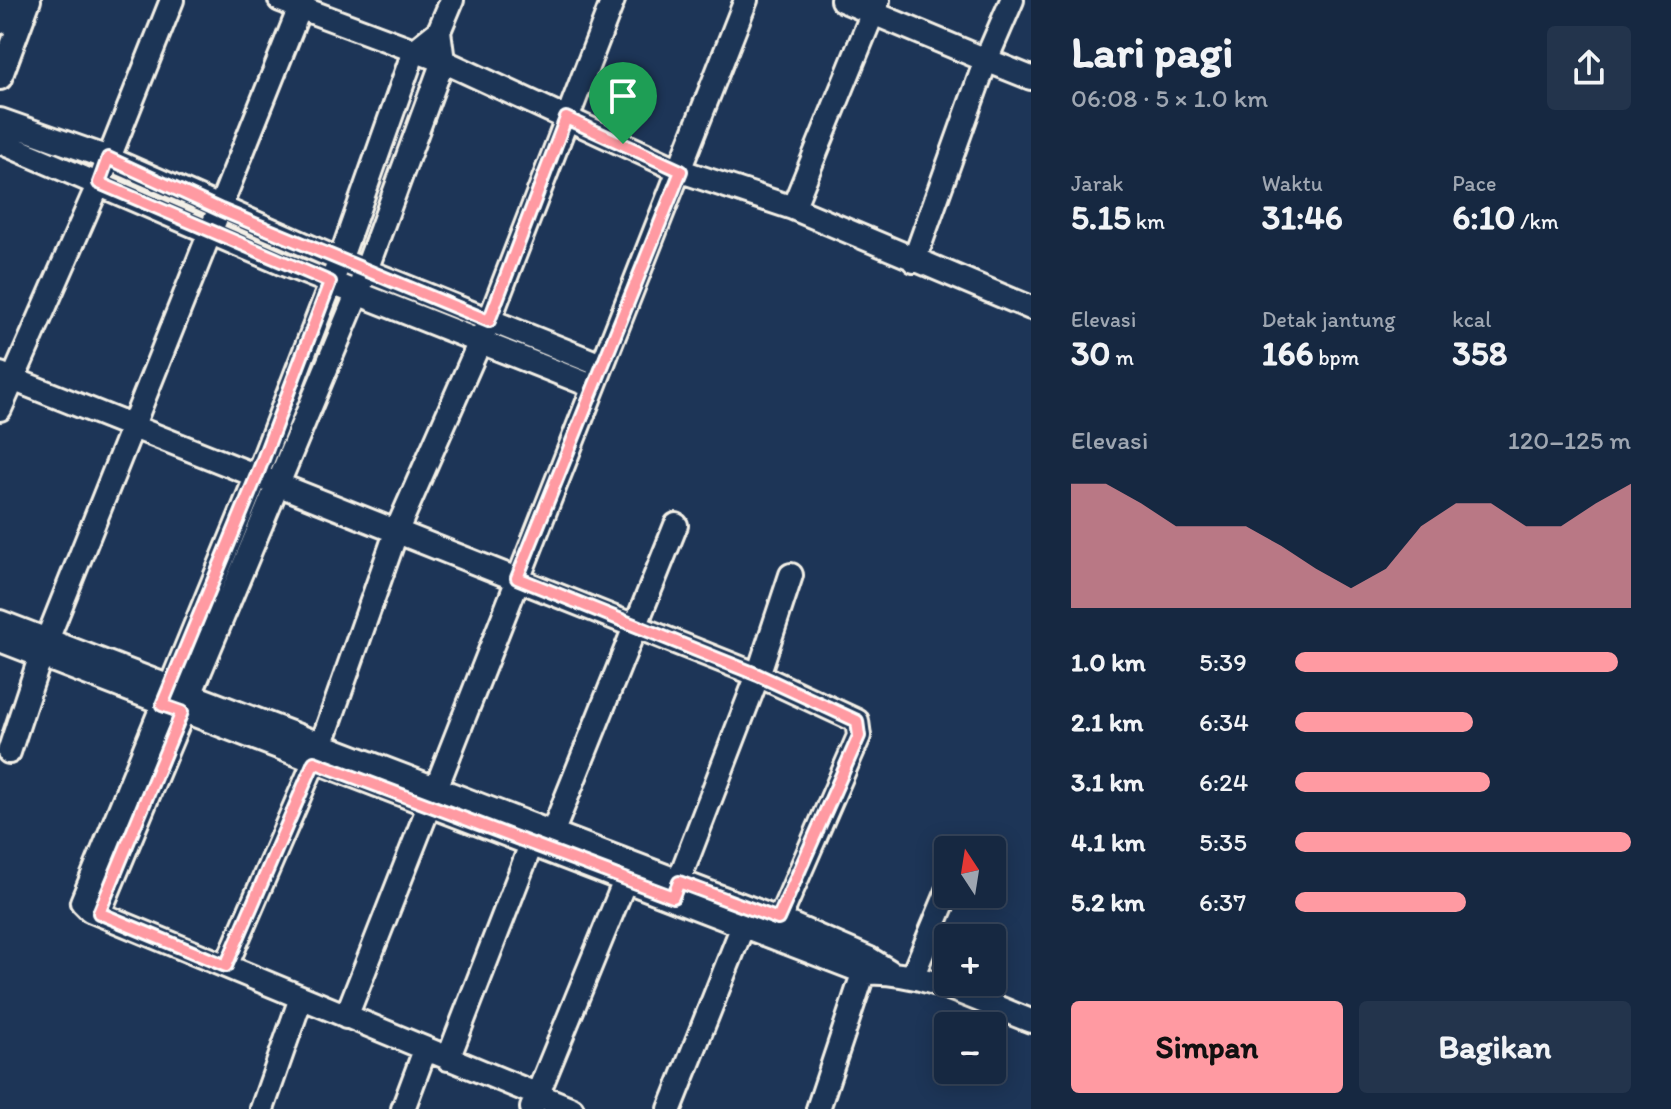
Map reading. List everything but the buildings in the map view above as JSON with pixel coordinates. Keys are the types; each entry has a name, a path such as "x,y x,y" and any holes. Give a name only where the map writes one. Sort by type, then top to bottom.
{"street":[{"path":"0,22 9,0"},
{"path":"0,78 29,0"},
{"path":"0,409 6,377 99,183 172,0"},
{"path":"175,700 340,260 414,51 439,31 452,0"},
{"path":"226,966 317,754 397,530 484,331 613,0"},
{"path":"346,1017 746,0"},
{"path":"842,0 875,6 986,60 1031,78"},
{"path":"914,261 986,60 1012,0"},
{"path":"9,752 44,648 217,220 294,2 443,61 681,171 793,208 1031,308"},
{"path":"793,208 875,6"},
{"path":"439,31 443,61 367,269 279,485 82,898 84,907 448,1059 534,1102 572,1109"},
{"path":"0,120 108,158 330,282 484,331 597,376"},
{"path":"0,142 99,183 367,269 484,331"},
{"path":"6,377 758,675 857,721 860,728 775,928"},
{"path":"448,1059 636,627 676,525"},
{"path":"676,889 758,675 791,575"},
{"path":"0,622 44,648 175,700 630,871 867,965 912,977 1031,1021"},
{"path":"0,640 44,648"},
{"path":"534,1102 630,871"},
{"path":"912,977 941,908"},
{"path":"670,1109 747,917"},
{"path":"818,1109 867,965"},
{"path":"262,1109 301,998"},
{"path":"403,1109 425,1050"}],"route":[{"path":"566,118 623,144 681,171 517,578 758,675 857,721 859,736 778,919 679,882 673,897 314,762 226,966 99,913 182,712 162,705 257,475 330,282 99,183 108,158 221,210 489,321 566,118"}]}
